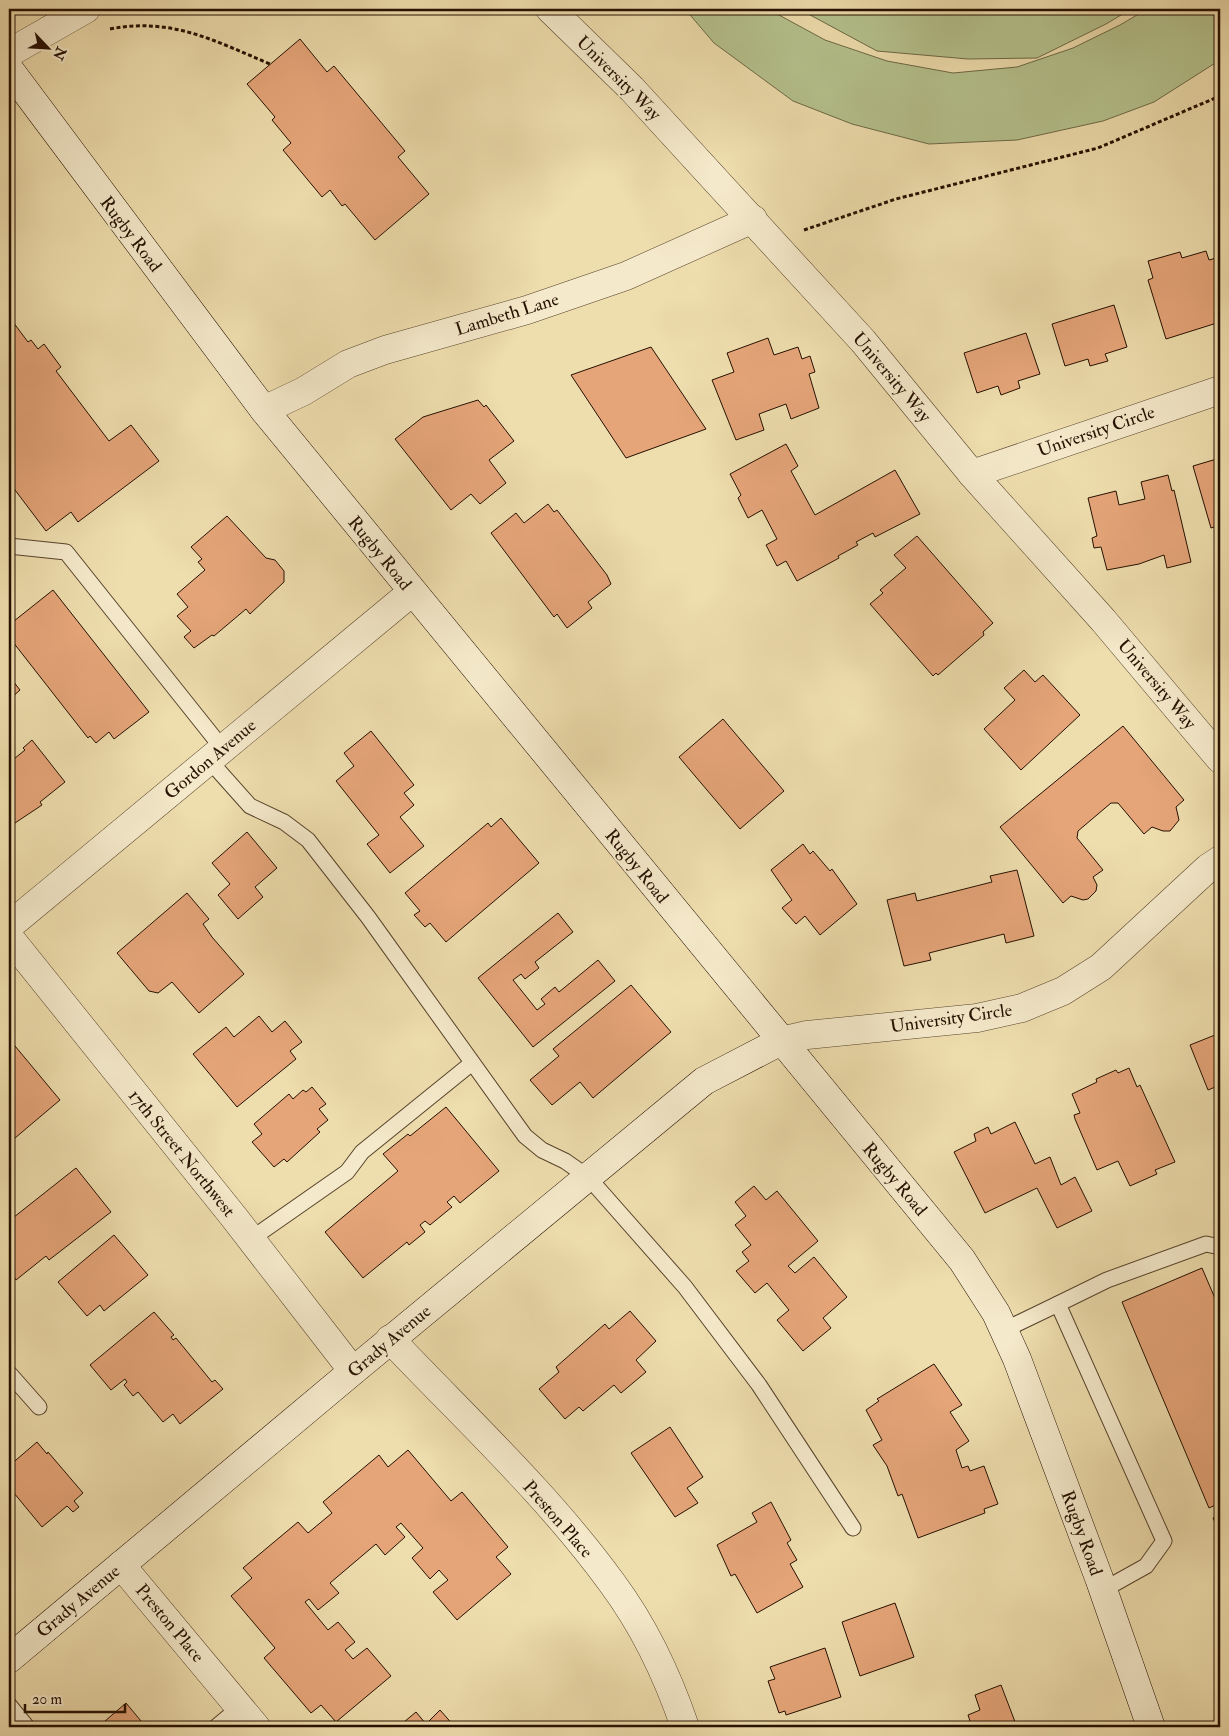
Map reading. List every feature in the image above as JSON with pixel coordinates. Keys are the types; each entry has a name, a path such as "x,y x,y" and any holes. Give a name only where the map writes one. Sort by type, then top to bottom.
{"street":[{"path":"9,53 86,9"},
{"name":"University Way","path":"550,9 632,89 863,341 972,474 1103,620 1220,759"},
{"name":"Rugby Road","path":"9,69 264,410 962,1260 1004,1330 1017,1358 1103,1590 1151,1727"},
{"name":"Lambeth Lane","path":"264,410 304,391 348,364 385,350 527,310 626,276 753,219"},
{"name":"University Circle","path":"972,474 1220,390"},
{"name":"Gordon Avenue","path":"9,926 412,592"},
{"name":"University Circle","path":"781,1041 807,1035 977,1018 1022,1008 1063,991 1101,967 1204,872 1220,860"},
{"name":"17th Street Northwest","path":"9,937 251,1239 353,1371"},
{"name":"Grady Avenue","path":"9,1659 390,1339 704,1081 781,1041"},
{"name":"Preston Place","path":"390,1339 562,1520 613,1584 642,1630 673,1691 686,1727"},
{"name":"Preston Place","path":"121,1565 248,1717"}],"lane":[{"path":"9,546 66,552 216,754 250,806 284,822 308,840 368,917 525,1136 542,1150 565,1161 588,1177 685,1287 759,1385 853,1528"},
{"path":"251,1239 347,1172 362,1152 472,1063"},
{"path":"1004,1330 1107,1280 1206,1244 1220,1247"},
{"path":"1058,1304 1164,1541 1146,1566 1103,1590"},
{"path":"9,1373 39,1407"},
{"path":"9,1705 27,1727"},
{"path":"216,1727 248,1717"}],"path":[{"path":"102,31 120,27 158,26 189,30 270,64"},
{"path":"773,241 896,199 1098,148 1220,96"}],"green space":[{"path":"685,9 768,9 825,40 887,61 953,73 1017,67 1073,48 1120,25 1147,9 1220,9 1220,60 1154,102 1103,121 1017,140 929,144 852,124 793,101 714,43"},
{"path":"799,9 1131,9 1106,24 1037,58 968,59 877,51"}],"building":[{"path":"300,39 327,72 334,66 405,151 398,157 429,194 375,240 345,204 342,206 330,190 322,197 283,150 291,143 272,120 275,117 247,84"},
{"path":"1206,251 1209,260 1220,257 1220,322 1166,339 1148,280 1153,278 1148,261 1180,252 1182,258"},
{"path":"1114,305 1127,347 1105,354 1108,361 1090,366 1088,359 1065,366 1052,324"},
{"path":"10,318 28,342 31,340 38,349 44,344 61,367 56,371 109,441 131,425 159,461 78,522 71,512 46,531 9,482"},
{"path":"1026,333 1040,374 1018,381 1020,388 1001,395 998,386 977,393 964,353"},
{"path":"768,338 774,355 798,347 802,359 810,356 815,372 809,374 819,408 791,419 786,404 759,414 764,430 736,440 712,380 734,372 727,353"},
{"path":"651,347 706,429 626,458 571,375"},
{"path":"478,400 484,407 486,405 514,441 489,460 506,483 480,504 471,494 451,510 395,439 423,417"},
{"path":"786,444 798,466 791,471 815,515 895,470 920,514 875,537 873,533 856,542 858,545 838,556 839,558 797,581 786,561 777,566 766,545 777,539 762,510 748,518 738,498 741,495 730,474"},
{"path":"1220,458 1220,525 1211,528 1193,466"},
{"path":"1168,475 1172,491 1174,490 1191,562 1167,568 1164,555 1139,564 1107,570 1101,547 1094,548 1092,538 1097,536 1088,498 1116,491 1119,505 1145,499 1141,482"},
{"path":"548,504 554,512 557,510 607,575 611,584 588,602 592,608 567,628 557,614 554,617 491,533 516,513 524,523"},
{"path":"227,516 266,558 275,560 284,571 284,582 250,614 246,609 214,636 212,635 194,648 184,637 191,631 177,616 188,607 177,594 205,570 198,562 202,559 191,547"},
{"path":"917,536 993,623 983,632 984,635 938,675 936,673 933,676 870,604 883,593 880,590 906,568 894,555"},
{"path":"53,590 149,712 114,739 109,732 96,743 90,736 88,738 9,637 9,625"},
{"path":"1024,670 1035,682 1043,675 1080,715 1021,770 984,729 1015,700 1004,688"},
{"path":"9,676 20,690 9,700"},
{"path":"723,719 784,791 740,829 679,757"},
{"path":"1123,726 1184,800 1176,807 1179,820 1170,831 1163,831 1152,827 1144,834 1118,803 1111,803 1078,831 1077,838 1103,870 1093,877 1097,885 1096,891 1088,899 1083,900 1071,896 1063,903 1000,827"},
{"path":"371,731 414,785 404,793 414,805 400,817 424,846 390,873 367,844 379,835 336,781 354,766 344,753"},
{"path":"32,740 65,782 40,802 42,805 9,827 9,763 25,750 23,748"},
{"path":"501,818 539,863 446,942 430,923 425,927 414,915 420,911 405,893 488,823 491,827"},
{"path":"247,832 277,868 255,887 263,897 238,919 218,895 230,884 212,863"},
{"path":"803,844 810,854 813,851 830,871 832,869 857,904 820,935 805,916 796,924 782,908 792,900 771,870"},
{"path":"1017,870 1034,936 1006,943 1004,934 929,953 931,960 904,966 887,900 915,893 917,901 992,882 990,876"},
{"path":"187,893 209,919 203,924 212,937 244,974 199,1013 172,982 158,993 149,991 117,953"},
{"path":"558,913 573,932 535,962 539,968 525,979 521,974 513,980 537,1010 545,1004 541,999 555,987 559,992 598,960 615,981 533,1047 478,978"},
{"path":"631,985 671,1032 593,1098 580,1082 552,1105 530,1080 559,1056 553,1049"},
{"path":"259,1016 272,1032 285,1021 302,1042 290,1051 296,1059 237,1107 193,1054 226,1027 234,1037"},
{"path":"1220,1033 1220,1085 1208,1090 1190,1045"},
{"path":"10,1040 60,1100 15,1138 9,1131"},
{"path":"1129,1068 1137,1087 1140,1085 1175,1162 1155,1170 1157,1174 1130,1186 1118,1161 1097,1170 1075,1119 1074,1115 1080,1113 1072,1094 1097,1082 1096,1079 1116,1070 1118,1073"},
{"path":"312,1087 326,1104 319,1109 328,1120 317,1129 320,1132 287,1162 284,1159 274,1167 252,1142 262,1134 254,1124 289,1094 293,1099 303,1090 306,1092"},
{"path":"446,1107 499,1171 460,1203 454,1196 447,1202 452,1207 430,1225 425,1221 420,1225 425,1232 409,1245 407,1242 363,1278 325,1232 398,1171 383,1154 408,1134 410,1136"},
{"path":"1015,1122 1035,1164 1050,1157 1061,1185 1075,1177 1092,1211 1057,1228 1037,1188 985,1213 954,1152 976,1141 974,1134 988,1127 991,1134"},
{"path":"76,1168 111,1212 49,1260 46,1256 16,1280 9,1270 9,1221"},
{"path":"754,1186 766,1200 777,1191 818,1241 788,1266 795,1273 814,1257 847,1297 823,1318 831,1328 803,1351 777,1320 789,1310 767,1283 755,1293 736,1271 749,1261 742,1252 751,1245 735,1225 746,1216 735,1202"},
{"path":"114,1235 148,1275 104,1311 100,1305 87,1316 58,1282"},
{"path":"1202,1268 1220,1310 1220,1503 1209,1508 1122,1302"},
{"path":"630,1311 656,1341 636,1360 646,1372 621,1393 614,1385 583,1411 579,1407 565,1419 539,1389 559,1372 556,1367 605,1324 609,1329"},
{"path":"154,1312 174,1335 171,1337 173,1340 176,1338 212,1382 215,1380 223,1389 180,1424 173,1414 163,1422 138,1392 133,1396 124,1385 127,1382 125,1379 111,1390 90,1365"},
{"path":"934,1364 962,1405 950,1412 969,1441 956,1450 962,1468 968,1466 970,1471 984,1466 998,1504 984,1509 985,1513 918,1538 902,1494 898,1496 887,1466 873,1445 882,1440 866,1410 879,1401 877,1399"},
{"path":"670,1427 703,1477 687,1488 698,1503 675,1517 631,1453"},
{"path":"37,1442 83,1493 74,1501 79,1507 73,1512 67,1506 42,1527 9,1487 9,1466"},
{"path":"408,1450 451,1501 462,1492 508,1547 496,1557 511,1574 457,1620 433,1592 448,1580 439,1570 430,1579 412,1558 423,1548 401,1523 396,1527 405,1537 385,1555 376,1544 330,1583 339,1593 318,1610 309,1599 305,1602 328,1630 338,1622 355,1642 345,1650 353,1659 367,1648 391,1676 336,1722 321,1705 311,1713 264,1658 275,1648 231,1596 252,1578 243,1568 298,1522 308,1533 332,1513 323,1502 379,1455 388,1467"},
{"path":"771,1502 791,1540 787,1543 797,1560 790,1564 803,1587 757,1613 735,1574 731,1576 717,1545 757,1522 752,1513"},
{"path":"1220,1515 1220,1534 1213,1518"},
{"path":"895,1603 914,1657 860,1676 842,1622"},
{"path":"825,1648 841,1697 786,1715 785,1711 779,1713 768,1681 775,1679 770,1667"},
{"path":"1001,1685 1017,1727 972,1727 968,1715 980,1710 975,1695"},
{"path":"126,1703 146,1727 98,1727"},
{"path":"440,1710 455,1727 398,1727 416,1712 426,1724"}]}
